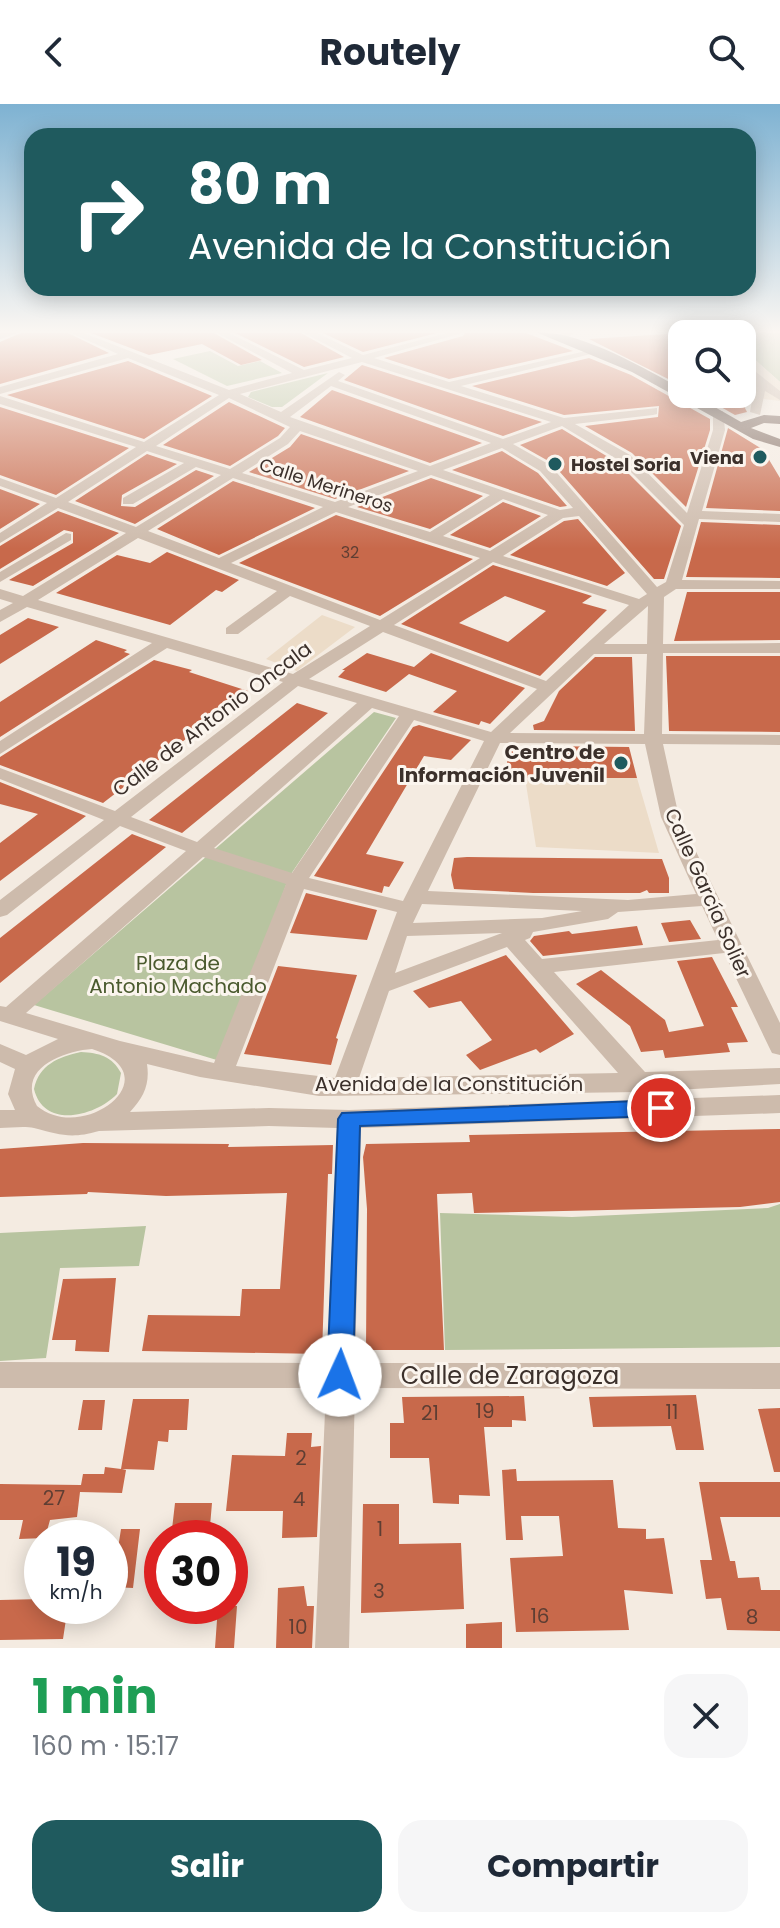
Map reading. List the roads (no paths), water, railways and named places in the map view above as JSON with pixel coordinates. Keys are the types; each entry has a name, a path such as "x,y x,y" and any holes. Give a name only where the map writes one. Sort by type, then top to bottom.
{"main road":[{"path":"701,405 722,416 752,421 780,420"},
{"path":"752,421 757,439 778,445"}],"street":[{"name":"Calle Merineros","path":"16,405 493,557 648,599"},
{"path":"0,539 211,405"},
{"path":"256,405 298,426 559,514"},
{"path":"282,417 299,405"},
{"path":"406,405 503,443 545,468 585,511 648,599"},
{"path":"511,405 563,422 625,458 693,520 780,518"},
{"path":"752,421 756,405"},
{"path":"255,418 268,410"},
{"path":"218,564 335,507 503,443 563,422 653,411"},
{"path":"673,584 722,416"},
{"path":"0,617 284,441 298,426"},
{"path":"128,501 194,462"},
{"path":"0,482 138,531 379,627 547,687"},
{"path":"432,537 502,494"},
{"name":"Calle de Antonio Oncala","path":"0,910 294,681 559,514 585,511"},
{"path":"0,578 66,537"},
{"path":"344,1087 399,930 494,738 648,599 673,584 780,585"},
{"path":"232,631 287,591"},
{"path":"0,594 494,738 780,740"},
{"name":"Calle García Solier","path":"648,599 654,648 653,740 670,817 780,1047"},
{"path":"0,749 163,643"},
{"path":"593,649 780,648"},
{"path":"5,1014 369,702"},
{"path":"222,1073 297,881 409,714"},
{"path":"0,773 200,850 297,881 412,903 628,906 707,899"},
{"path":"399,930 542,925 592,917 628,906"},
{"path":"381,986 542,925"},
{"path":"511,938 641,1083"},
{"path":"539,967 731,945"},
{"path":"0,1119 35,1119 67,1127 99,1122 130,1101 138,1086 138,1072 133,1059 122,1049 5,1014"},
{"path":"16,1078 55,1047 93,1041"},
{"name":"Avenida de la Constitución","path":"122,1049 222,1073 319,1087 641,1083 780,1076"},
{"path":"0,1052 16,1078 24,1109 35,1119"},
{"name":"Avenida de la Constitución","path":"99,1122 269,1117 349,1119 780,1104"},
{"path":"332,1648 349,1119"},
{"name":"Calle de Zaragoza","path":"0,1375 780,1376"}],"place":[{"name":"Viena","path":"760,457"},
{"name":"Hostel Soria","path":"555,464"},
{"name":"Centro de Información Juvenil","path":"621,763"}],"park label":[{"name":"Plaza de Antonio Machado","path":"178,974"}]}
